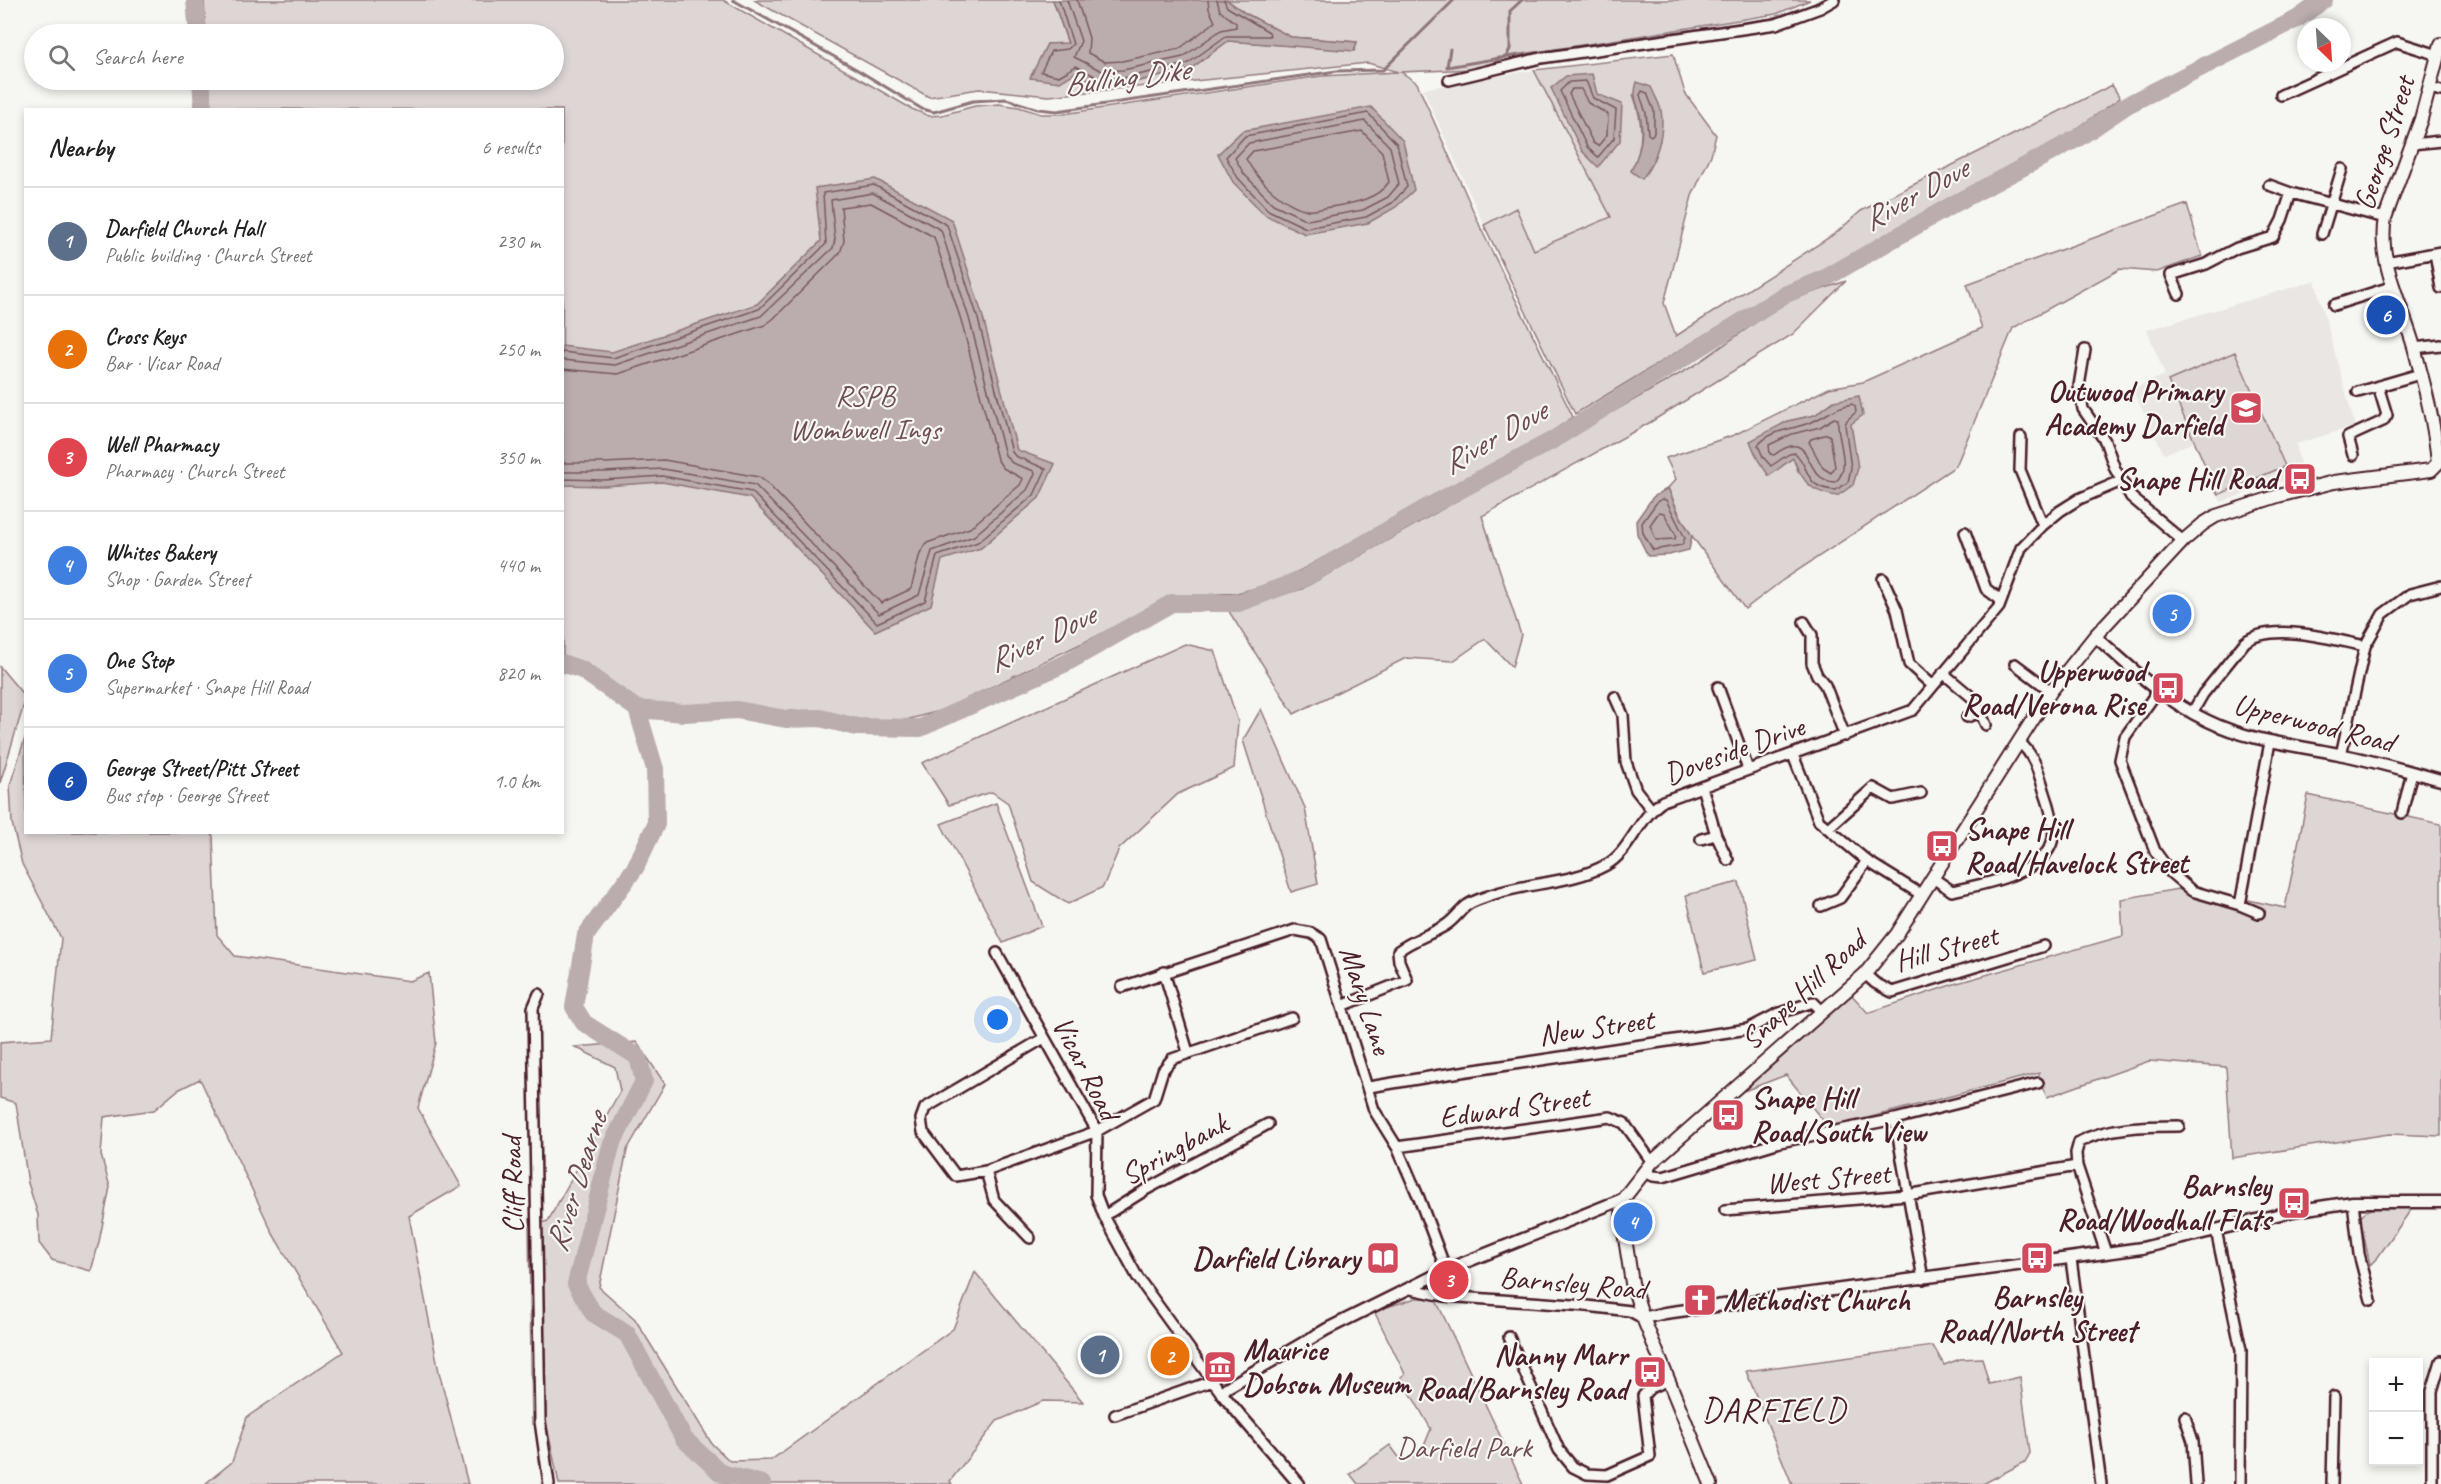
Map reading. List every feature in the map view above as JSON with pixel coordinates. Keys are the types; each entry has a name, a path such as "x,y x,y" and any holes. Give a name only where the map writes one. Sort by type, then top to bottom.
{"main road":[{"name":"George Street","path":"2436,467 2437,450 2414,348 2382,243 2385,218 2435,89 2440,49"},
{"name":"Snape Hill Road","path":"1623,1199 1648,1167 1864,974 1898,934 2051,691 2096,636 2183,541 2216,516 2255,502 2334,482 2431,470 2436,467"},
{"path":"1623,1199 1622,1219 1632,1283 1643,1318 1711,1484"}],"street":[{"path":"1449,80 1541,58 1776,24 1820,8 1834,0"},
{"path":"2281,94 2397,42 2440,49"},
{"path":"2412,144 2441,141"},
{"path":"2322,234 2342,169"},
{"path":"2269,185 2385,218"},
{"path":"2179,294 2171,275 2206,264 2237,248 2273,237 2282,220 2291,193"},
{"path":"2386,262 2438,252 2441,288"},
{"path":"2334,305 2394,286"},
{"path":"2414,348 2441,345"},
{"path":"2085,350 2080,369 2080,398 2083,409 2105,441 2121,481 2138,505 2183,541"},
{"path":"2358,392 2420,374"},
{"path":"2353,455 2348,437 2383,421 2387,415 2378,386"},
{"path":"2021,437 2020,470 2043,525"},
{"name":"Doveside Drive","path":"1342,1006 1407,980 1398,961 1398,951 1450,923 1468,905 1492,895 1589,872 1607,865 1620,854 1651,809 1663,801 1913,710 1998,607 2021,548 2043,525 2079,499 2121,481"},
{"path":"1965,532 1986,589 2001,600"},
{"path":"1883,579 1897,610 1909,664 1933,686"},
{"path":"2341,755 2365,646 2383,614 2410,594 2441,586"},
{"path":"1804,622 1812,635 1812,663 1817,675 1826,685 1845,736"},
{"path":"2192,713 2203,694 2254,635 2271,633 2325,637 2365,646"},
{"name":"Upperwood Road","path":"2096,636 2139,675 2192,713 2241,735 2341,755 2441,780"},
{"path":"2015,664 2051,691"},
{"path":"1943,673 1974,699 1986,725"},
{"path":"1718,687 1748,769"},
{"path":"2159,690 2125,737 2120,760 2155,851 2171,873 2192,891 2259,913"},
{"path":"1615,697 1623,715 1626,762 1636,790 1651,809"},
{"path":"1967,717 1980,712"},
{"path":"1933,878 1952,891 1986,883 2026,869 2045,854 2053,839 2048,801 2031,752 2019,741"},
{"path":"2240,905 2270,742"},
{"path":"1793,755 1819,821 1867,861 1922,895"},
{"path":"2402,813 2412,772"},
{"path":"1702,787 1716,835 1728,860"},
{"path":"1828,828 1873,788 1893,799 1921,794"},
{"path":"1701,839 1716,835"},
{"path":"1821,906 1840,898 1867,861"},
{"name":"Mary Lane","path":"1164,972 1295,930 1311,933 1321,939 1374,1110 1397,1147 1446,1270"},
{"name":"Hill Street","path":"1864,974 1892,992 2044,946"},
{"name":"Vicar Road","path":"997,953 1097,1131 1095,1195 1104,1216 1138,1278 1222,1394"},
{"path":"1122,987 1164,972 1188,1052"},
{"name":"Cliff Road","path":"539,994 533,1008 540,1409 549,1484"},
{"name":"New Street","path":"1369,1088 1441,1074 1748,1029 1777,1014 1813,1002 1822,1011"},
{"path":"1044,1038 926,1108 921,1119 923,1132 956,1176 986,1171 1097,1131 1154,1099 1163,1070 1172,1059 1292,1018"},
{"path":"1648,1167 1653,1176 1664,1178 1780,1142 1895,1119 2038,1083"},
{"name":"Edward Street","path":"1397,1147 1610,1117 1624,1123 1648,1167"},
{"path":"1895,1119 1923,1279"},
{"name":"Springbank","path":"1104,1216 1147,1189 1268,1124"},
{"path":"2106,1253 2077,1166 2076,1153 2079,1142 2093,1134 2133,1128 2180,1126"},
{"name":"West Street","path":"1725,1210 1907,1195 2077,1166"},
{"path":"986,1171 994,1200 1030,1238"},
{"path":"1299,1484 1222,1394 1226,1388 1327,1329 1412,1289 1446,1270 1623,1199"},
{"name":"Barnsley Road","path":"1412,1289 1444,1296 1630,1311 1643,1318 1665,1313 2071,1259 2171,1242 2293,1211 2353,1202 2387,1200 2441,1202"},
{"path":"2353,1202 2359,1254 2371,1300"},
{"path":"2217,1230 2241,1350 2240,1484"},
{"path":"2071,1259 2101,1484"},
{"path":"1509,1337 1559,1450 1573,1467 1587,1474 1607,1475 1650,1456 1642,1396 1650,1388 1669,1380"},
{"path":"2432,1484 2437,1431 2433,1391 2441,1360"},
{"path":"1115,1415 1212,1381"},
{"path":"2332,1484 2334,1397"},
{"path":"2185,1417 2193,1441 2196,1484"}],"shaded area":[{"path":"1534,70 1611,217 1534,250 1516,208 1484,225 1423,89"},
{"name":"Outwood Primary Academy Darfield","path":"2315,281 2355,426 2296,444 2302,474 2221,502 2194,442 2164,454 2132,389 2165,375 2147,330"}],"green space":[{"name":"RSPB Wombwell Ings","path":"204,0 723,0 912,109 929,116 975,106 999,104 1041,114 1063,114 1321,76 1398,72 1368,63 1049,96 979,89 929,97 754,0 1053,0 1068,44 1047,44 1031,78 1076,72 1099,85 1125,84 1189,70 1228,41 1355,50 1357,42 1291,37 1245,13 1227,0 1810,0 1776,14 1506,57 1477,69 1401,72 1417,83 1483,233 1573,417 1548,434 1281,581 1237,593 1169,597 1097,636 943,710 906,720 870,721 744,706 685,707 640,702 581,664 564,657 564,108 211,108 210,90 564,90 564,24 205,24"},
{"path":"1673,54 1685,93 1716,135 1711,155 1692,196 1664,303 1676,336 1836,233 1861,211 2112,85 2120,98 2072,132 1945,201 1821,273 1779,290 1575,414 1484,225 1516,208 1534,250 1611,217 1534,70","holes":["1633,94 1660,141 1631,171 1639,152 1641,133 1639,114"]},
{"path":"2187,204 2202,256 2157,272 2120,269 2013,328 1956,466 1783,580 1745,609 1692,536 1679,513 1668,488 1676,479 1666,458 1734,435 1829,388 1863,382 1982,328 1967,284","holes":["1834,401 1798,471 1793,458 1788,421 1815,415"]},
{"path":"1846,281 1793,334 1649,423 1482,516 1521,635 1512,667 1485,639 1453,661 1406,658 1294,714 1228,610 1302,589 1695,365 1785,302"},
{"path":"2235,352 2285,466 2218,495 2168,381"},
{"path":"1185,644 1215,651 1238,722 1234,768 1178,794 1119,849 1103,887 1068,904 1033,882 1008,803 992,792 949,805 922,763"},
{"path":"0,667 24,696 24,705 0,783"},
{"path":"1261,709 1305,808 1318,884 1291,892 1243,740"},
{"path":"24,741 24,834 212,834 217,935 235,956 410,981 429,973 436,1043 418,1108 461,1186 409,1216 439,1372 468,1484 205,1484 232,1462 247,1417 343,1352 273,1234 200,1079 178,1090 154,1110 104,1117 101,1155 110,1187 91,1271 52,1260 39,1243 38,1215 28,1183 16,1103 0,1098 0,1042 51,1038 61,938 22,864 12,823 10,785"},
{"path":"2308,795 2441,824 2441,1136 2389,1134 2232,1158 2226,1067 2149,1061 2047,1097 2039,1081 2039,1073 1829,1128 1786,1075 1744,1091 1789,1046 1850,993 1868,1013 1954,984 2123,936 2121,899 2178,889 2194,897 2246,907 2248,900 2285,908"},
{"path":"996,803 1042,926 1003,943 941,824"},
{"path":"1739,882 1757,960 1704,972 1686,895"},
{"path":"637,1042 665,1084 627,1150 599,1287 635,1319 712,1444 730,1461 771,1460 953,1329 975,1272 1083,1402 1043,1401 997,1421 950,1481 952,1484 559,1484 545,1417 532,1424 529,1226 548,1221 620,1091 615,1067 575,1047"},
{"path":"2376,1208 2412,1208 2370,1265 2360,1218 2364,1213"},
{"name":"Darfield Park","path":"1416,1298 1435,1298 1523,1484 1358,1484 1350,1474 1390,1445 1401,1460 1421,1453 1431,1429 1401,1377 1405,1374 1374,1311"},
{"path":"1933,1346 1944,1365 1960,1359 1982,1358 1989,1384 2020,1377 2030,1453 2025,1462 1983,1484 1792,1484 1746,1371"}],"water":[{"path":"1053,0 1227,0 1245,13 1291,37 1357,42 1354,51 1228,41 1189,70 1125,84 1099,85 1076,72 1060,82 1030,78 1047,44 1068,43"},
{"path":"1592,74 1597,94 1622,104 1620,141 1598,167 1582,151 1551,88 1566,76"},
{"path":"1637,82 1651,87 1660,107 1662,119 1658,147 1642,179 1631,171 1642,137 1635,96"},
{"path":"1371,107 1403,141 1414,190 1396,207 1368,223 1305,234 1265,215 1233,182 1218,154 1242,131"},
{"path":"875,179 952,220 982,314 1017,450 1055,464 1039,498 981,548 942,560 931,605 875,631 750,498 662,482 604,486 564,485 564,346 612,352 757,304 821,241 815,188"},
{"path":"1859,396 1863,415 1851,424 1858,468 1853,485 1837,496 1820,492 1804,480 1793,458 1769,476 1758,460 1750,441 1788,421 1815,415 1834,401"},
{"path":"1668,488 1678,513 1692,536 1689,550 1669,555 1648,556 1637,534 1636,521 1653,497"}],"waterway":[{"name":"River Dearne","path":"195,0 197,24"},
{"name":"Bulling Dike","path":"733,0 922,109 934,112 973,101 1006,99 1038,109 1057,111 1337,71 1383,70 1454,0"},
{"path":"1450,49 1447,67 1506,57 1510,49 1510,11 1522,0"},
{"path":"1506,57 1771,19 1822,0"},
{"name":"River Dove","path":"637,709 684,713 737,710 786,719 820,718 857,727 920,728 1066,663 1172,603 1238,603 1303,579 1426,508 1553,440 1784,295 1824,279 1952,205 2078,138 2127,105 2297,19 2324,0"},
{"name":"River Dearne","path":"202,90 203,108"},
{"name":"River Dearne","path":"564,664 582,670 637,709 655,769 656,824 635,868 586,935 574,1007 584,1023 638,1057 644,1081 611,1146 576,1284 593,1313 627,1334 684,1439 721,1473 762,1484"}],"place":[{"name":"George Street/Pitt Street","path":"2386,315"},
{"name":"Outwood Primary Academy Darfield","path":"2246,408"},
{"name":"Snape Hill Road","path":"2300,479"},
{"name":"One Stop","path":"2172,614"},
{"name":"Upperwood Road/Verona Rise","path":"2168,688"},
{"name":"Snape Hill Road/Havelock Street","path":"1942,846"},
{"name":"Snape Hill Road/South View","path":"1728,1115"},
{"name":"Barnsley Road/Woodhall Flats","path":"2294,1203"},
{"name":"Whites Bakery","path":"1633,1222"},
{"name":"Darfield Library","path":"1383,1258"},
{"name":"Barnsley Road/North Street","path":"2037,1258"},
{"name":"Well Pharmacy","path":"1449,1280"},
{"name":"Methodist Church","path":"1700,1300"},
{"name":"Darfield Church Hall","path":"1100,1355"},
{"name":"Cross Keys","path":"1170,1356"},
{"name":"Maurice Dobson Museum","path":"1220,1367"},
{"name":"Nanny Marr Road/Barnsley Road","path":"1650,1372"}],"district":[{"name":"DARFIELD","path":"1774,1410"}]}
